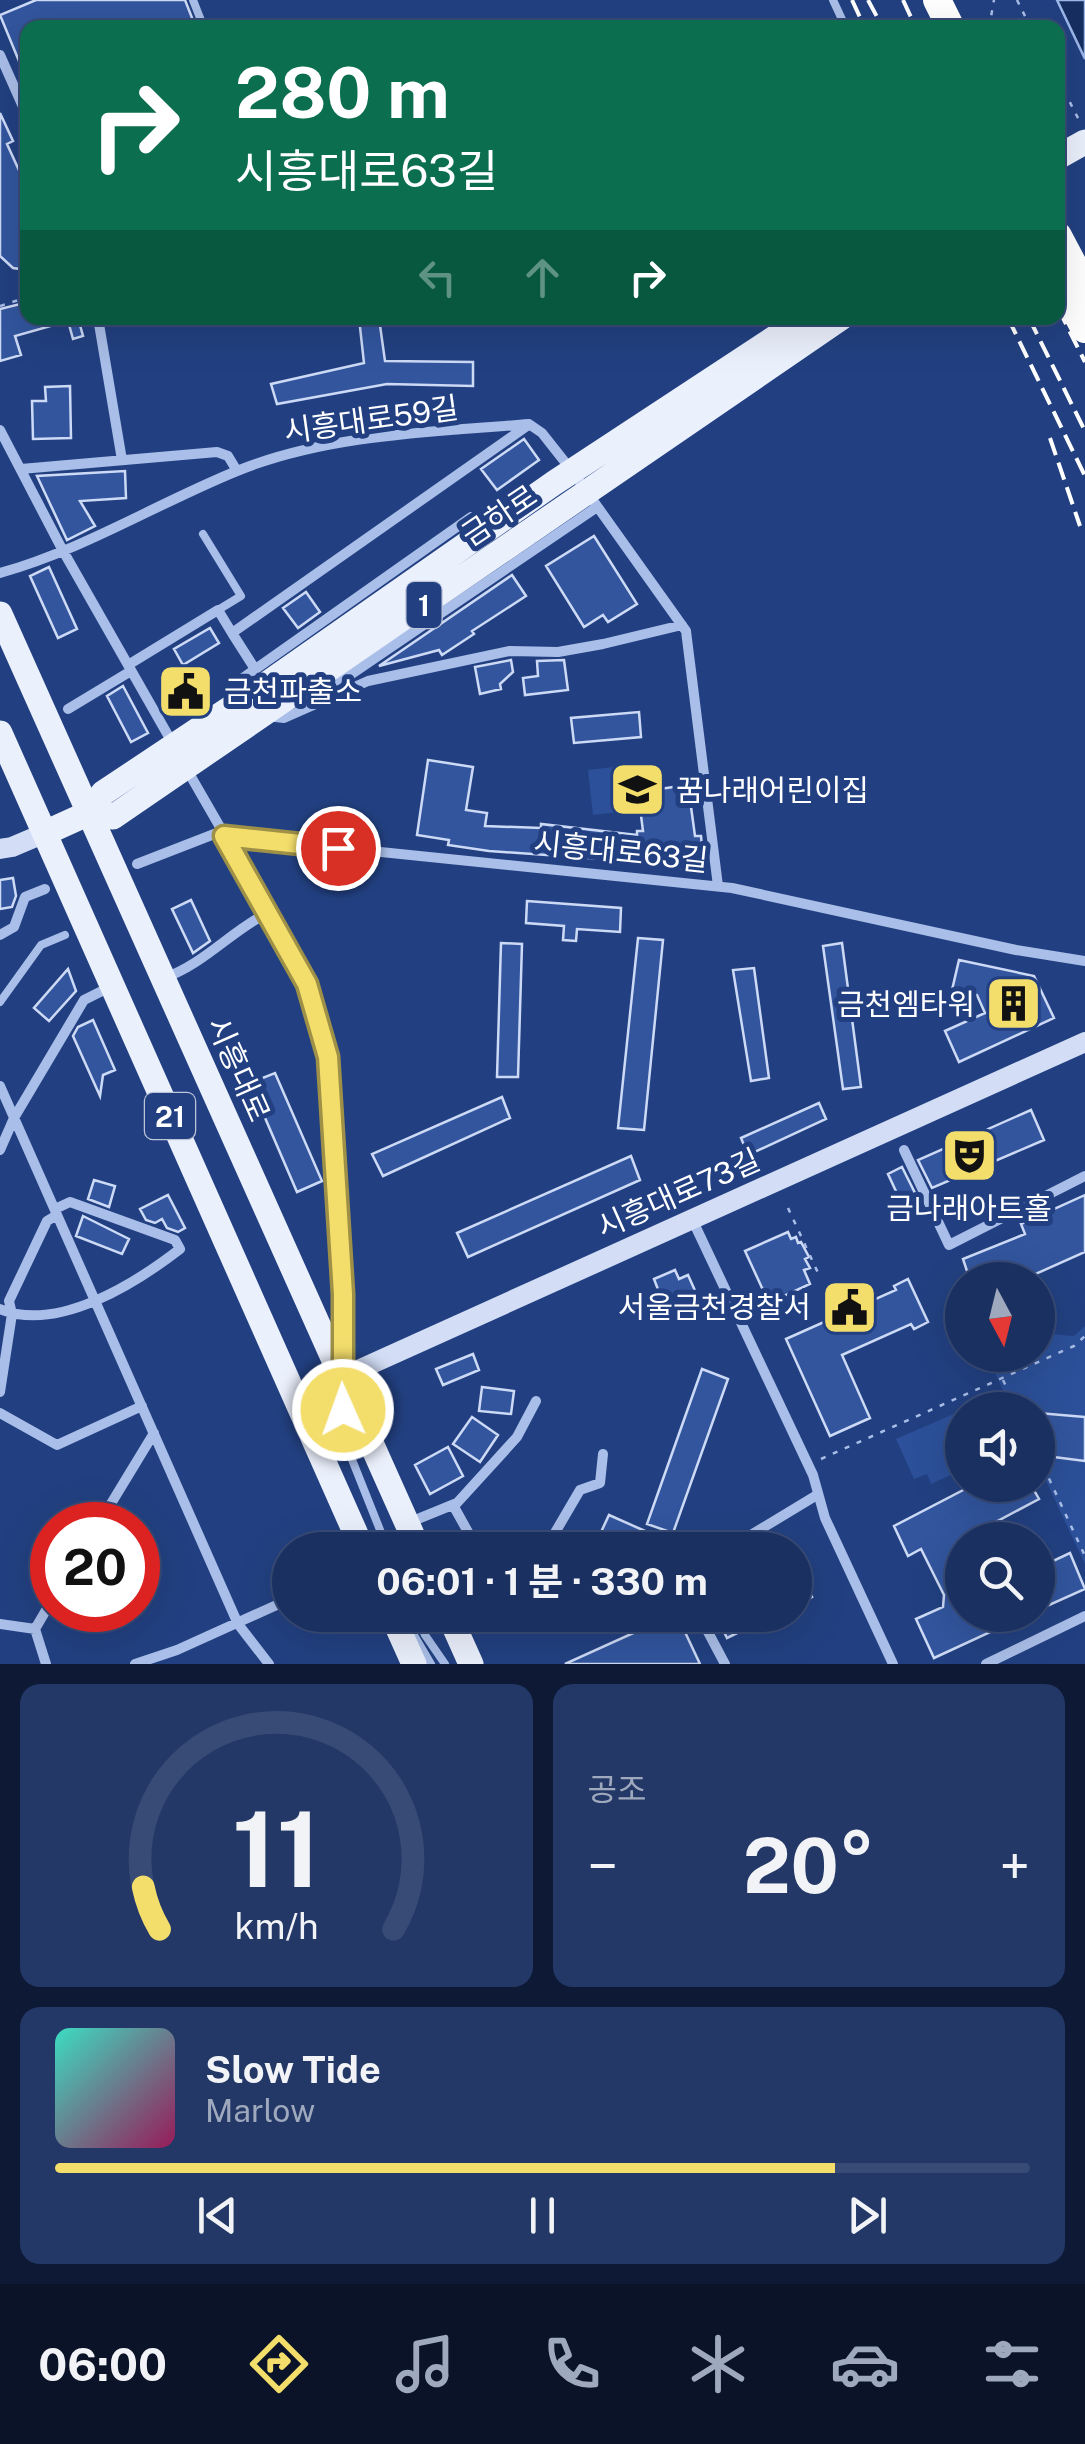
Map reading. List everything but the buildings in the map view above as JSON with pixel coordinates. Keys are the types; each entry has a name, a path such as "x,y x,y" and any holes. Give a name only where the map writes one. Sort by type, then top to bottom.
{"highway":[{"path":"1065,249 1085,287"},
{"path":"1065,292 1085,329"}],"main road":[{"name":"금하로","path":"180,757 262,716 592,500 761,361 798,325"},
{"name":"금하로","path":"44,833 88,814 113,817 232,707 572,471 828,325"},
{"name":"시흥대로","path":"0,614 411,1532"},
{"path":"0,733 44,833"},
{"name":"21","path":"44,833 354,1532"},
{"path":"402,1632 414,1664"},
{"path":"457,1632 471,1664"}],"street":[{"path":"0,55 20,100"},
{"path":"99,325 122,460"},
{"path":"232,633 529,424 542,433 572,471 686,631 718,886"},
{"name":"시흥대로59길","path":"0,573 133,521 237,471 296,450 529,424"},
{"path":"0,430 62,549 307,984 328,1057 343,1294 341,1378"},
{"path":"21,469 218,452 228,456 237,471"},
{"path":"299,710 592,500"},
{"path":"232,707 240,680 471,517"},
{"path":"68,709 218,610 255,669"},
{"path":"262,716 284,718 368,681 510,650 558,652 682,624"},
{"name":"금하로","path":"0,849 44,833"},
{"path":"138,864 223,833"},
{"name":"시흥대로63길","path":"223,833 718,886 1016,950 1085,961"},
{"path":"0,935 14,926 26,897 45,889"},
{"path":"163,978 187,970 247,923 269,912"},
{"path":"0,1150 14,1118 84,1000 112,986"},
{"name":"시흥대로73길","path":"296,1398 1085,1042"},
{"path":"0,1086 238,1624 268,1664"},
{"path":"904,1150 949,1245 1085,1176"},
{"path":"0,1309 12,1314 45,1314 95,1300 144,1277 180,1248 175,1240 70,1202 56,1212 47,1221 9,1301 12,1314 0,1392"},
{"path":"692,1220 813,1475 817,1495 893,1664"},
{"path":"407,1524 453,1505 517,1437 536,1402"},
{"path":"0,1413 57,1445 142,1406"},
{"path":"112,1502 154,1432"},
{"path":"555,1532 580,1490 600,1483 604,1454"},
{"path":"756,1532 817,1495"},
{"path":"453,1505 468,1532"},
{"path":"136,1664 272,1608"},
{"path":"986,1664 1085,1616"},
{"path":"0,1624 30,1628"},
{"path":"35,1632 46,1664"},
{"path":"708,1632 726,1664"}],"lane":[{"path":"203,534 241,596 218,610"},
{"path":"0,631 23,666"},
{"path":"0,1002 41,945 64,934"},
{"path":"341,1378 344,1442 381,1532"},
{"path":"411,1632 431,1664"},
{"path":"423,1632 445,1664"}],"path":[{"path":"1065,94 1085,130"},
{"path":"788,1208 819,1275"},
{"path":"819,1460 1074,1346 1085,1336"},
{"path":"1002,1378 1009,1392"},
{"path":"1055,1491 1085,1556"}],"shaded area":[{"path":"1057,0 1085,0 1085,59"},
{"path":"630,765 635,810 593,815 588,770"},
{"path":"1085,1326 1085,1564 1055,1500 1055,1392 1004,1392 995,1372 1055,1372 1055,1334 1074,1336"},
{"path":"945,1417 945,1478 931,1484 927,1474 914,1479 896,1439"}],"railway":[{"path":"852,0 861,20"},
{"path":"868,0 879,20"},
{"path":"903,0 912,20"},
{"path":"1065,322 1085,362"},
{"path":"1011,325 1085,476"},
{"path":"1032,325 1085,431"},
{"path":"1050,438 1080,526"}],"place":[{"name":"금천파출소","path":"185,691"},
{"name":"꿈나래어린이집","path":"637,790"},
{"name":"금천엠타워","path":"1014,1004"},
{"name":"금나래아트홀","path":"969,1155"},
{"name":"서울금천경찰서","path":"850,1307"}],"route":[{"path":"338,848 224,836 307,984 328,1057 343,1294 343,1410"}]}
